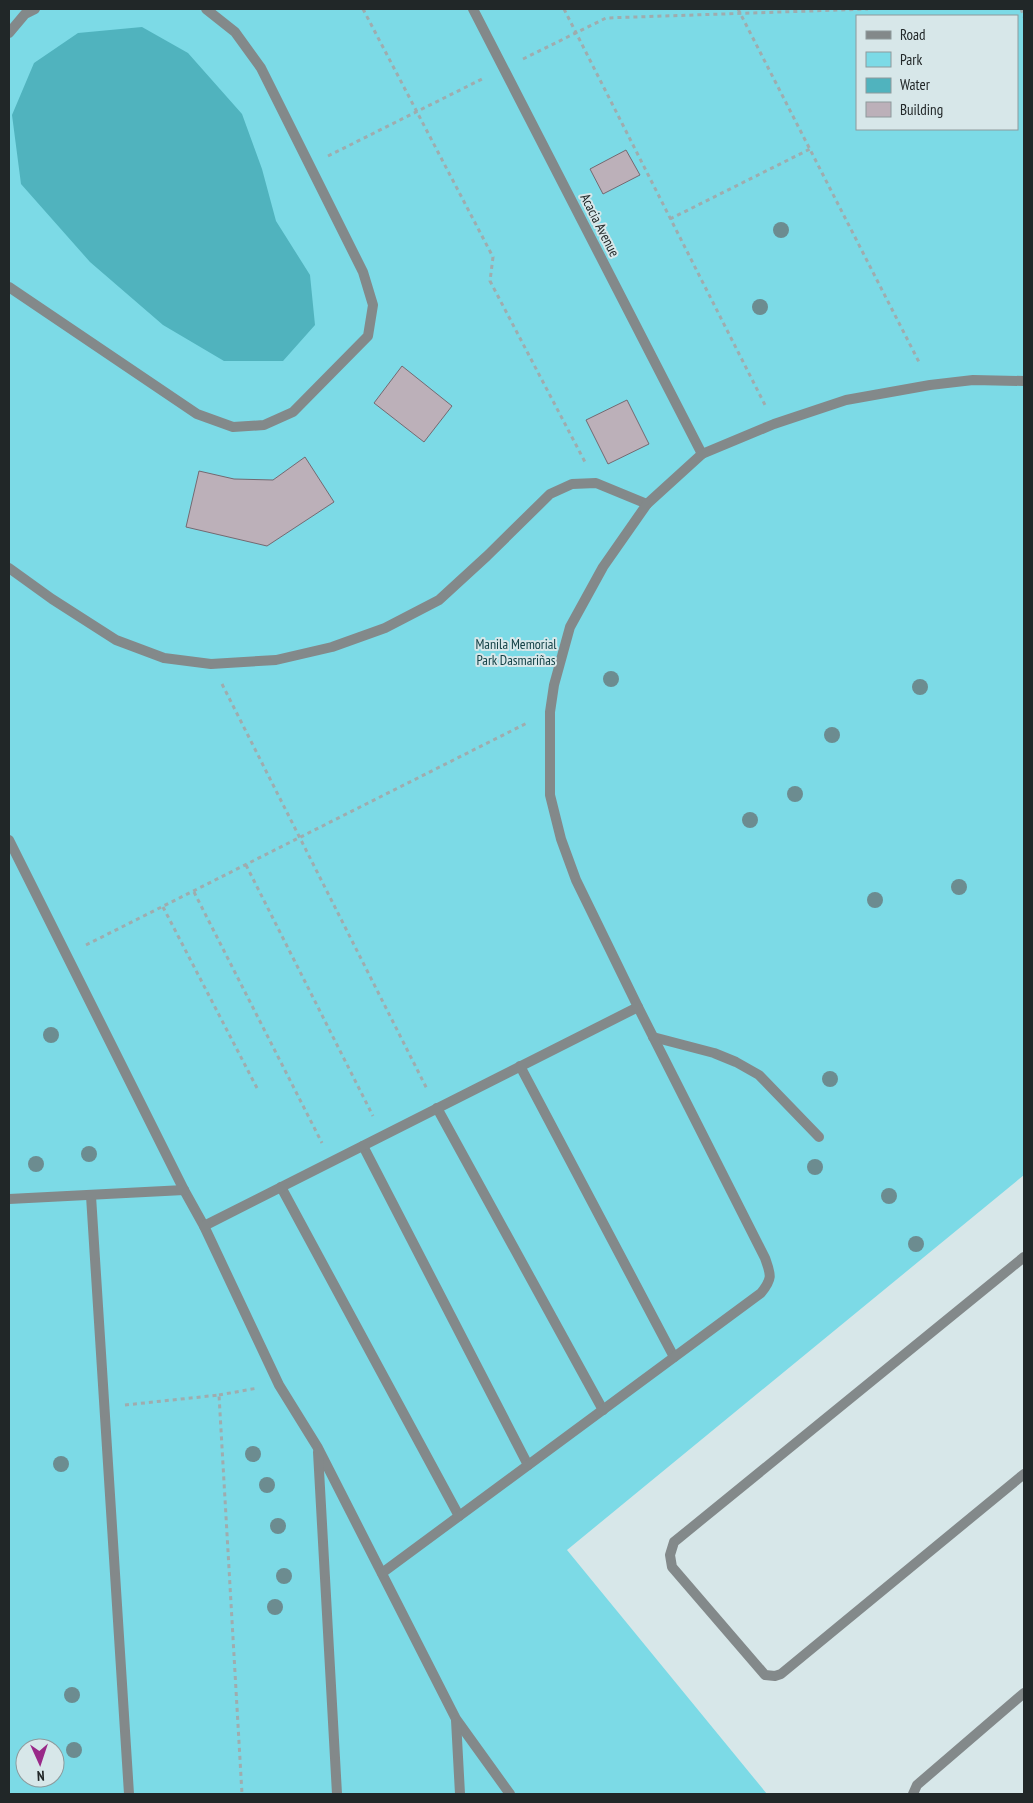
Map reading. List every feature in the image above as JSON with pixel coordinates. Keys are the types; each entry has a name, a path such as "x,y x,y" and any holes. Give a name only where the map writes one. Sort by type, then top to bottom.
{"street":[{"path":"9,33 25,14 35,9"},
{"path":"9,287 198,414 233,427 264,425 293,412 368,336 373,305 363,272 310,165 261,68 235,32 206,9"},
{"name":"Acacia Avenue","path":"474,9 702,454"},
{"path":"382,1573 761,1293 769,1284 771,1276 765,1258 576,880 561,840 550,795 550,712 554,686 570,626 603,567 648,504 702,454 774,424 846,400 930,385 973,380 1024,381"},
{"path":"9,568 52,599 116,640 164,658 211,664 276,660 332,647 385,628 438,600 487,556 550,494 572,484 596,483 648,504"},
{"path":"9,840 184,1190 204,1226 279,1385 318,1448 456,1719 510,1794"},
{"path":"204,1226 638,1007"},
{"path":"653,1037 714,1053 736,1062 759,1076 819,1137"},
{"path":"520,1066 674,1357"},
{"path":"437,1108 603,1410"},
{"path":"363,1146 528,1465"},
{"path":"281,1187 459,1516"},
{"path":"9,1199 184,1190"},
{"path":"91,1196 129,1794"},
{"path":"1024,1257 674,1542 670,1555 672,1567 764,1676 774,1676 781,1674 1024,1474"},
{"path":"318,1448 337,1794"},
{"path":"913,1794 917,1785 1024,1693"},
{"path":"456,1719 460,1794"}],"path":[{"path":"363,9 493,257 490,280 596,483"},
{"path":"564,9 774,424"},
{"path":"738,9 930,385"},
{"path":"310,165 606,18 868,9"},
{"path":"1022,9 1024,17"},
{"path":"670,220 810,149"},
{"path":"211,664 437,1108"},
{"path":"66,955 550,712"},
{"path":"246,865 383,1136"},
{"path":"194,892 332,1162"},
{"path":"164,907 258,1090"},
{"path":"105,1407 219,1395 279,1385"},
{"path":"219,1395 242,1794"}],"green space":[{"name":"Manila Memorial Park Dasmariñas","path":"9,9 1024,9 1024,1175 567,1550 767,1794 9,1794"}],"water":[{"path":"142,27 188,53 242,114 262,169 276,221 310,275 315,325 283,361 224,361 163,325 90,262 21,184 12,115 34,63 78,33"}],"building":[{"path":"626,150 640,175 603,194 590,169"},
{"path":"402,366 452,406 424,442 374,403"},
{"path":"627,400 649,444 608,464 586,420"},
{"path":"305,457 334,502 267,546 186,527 199,471 234,479 273,480"}]}
